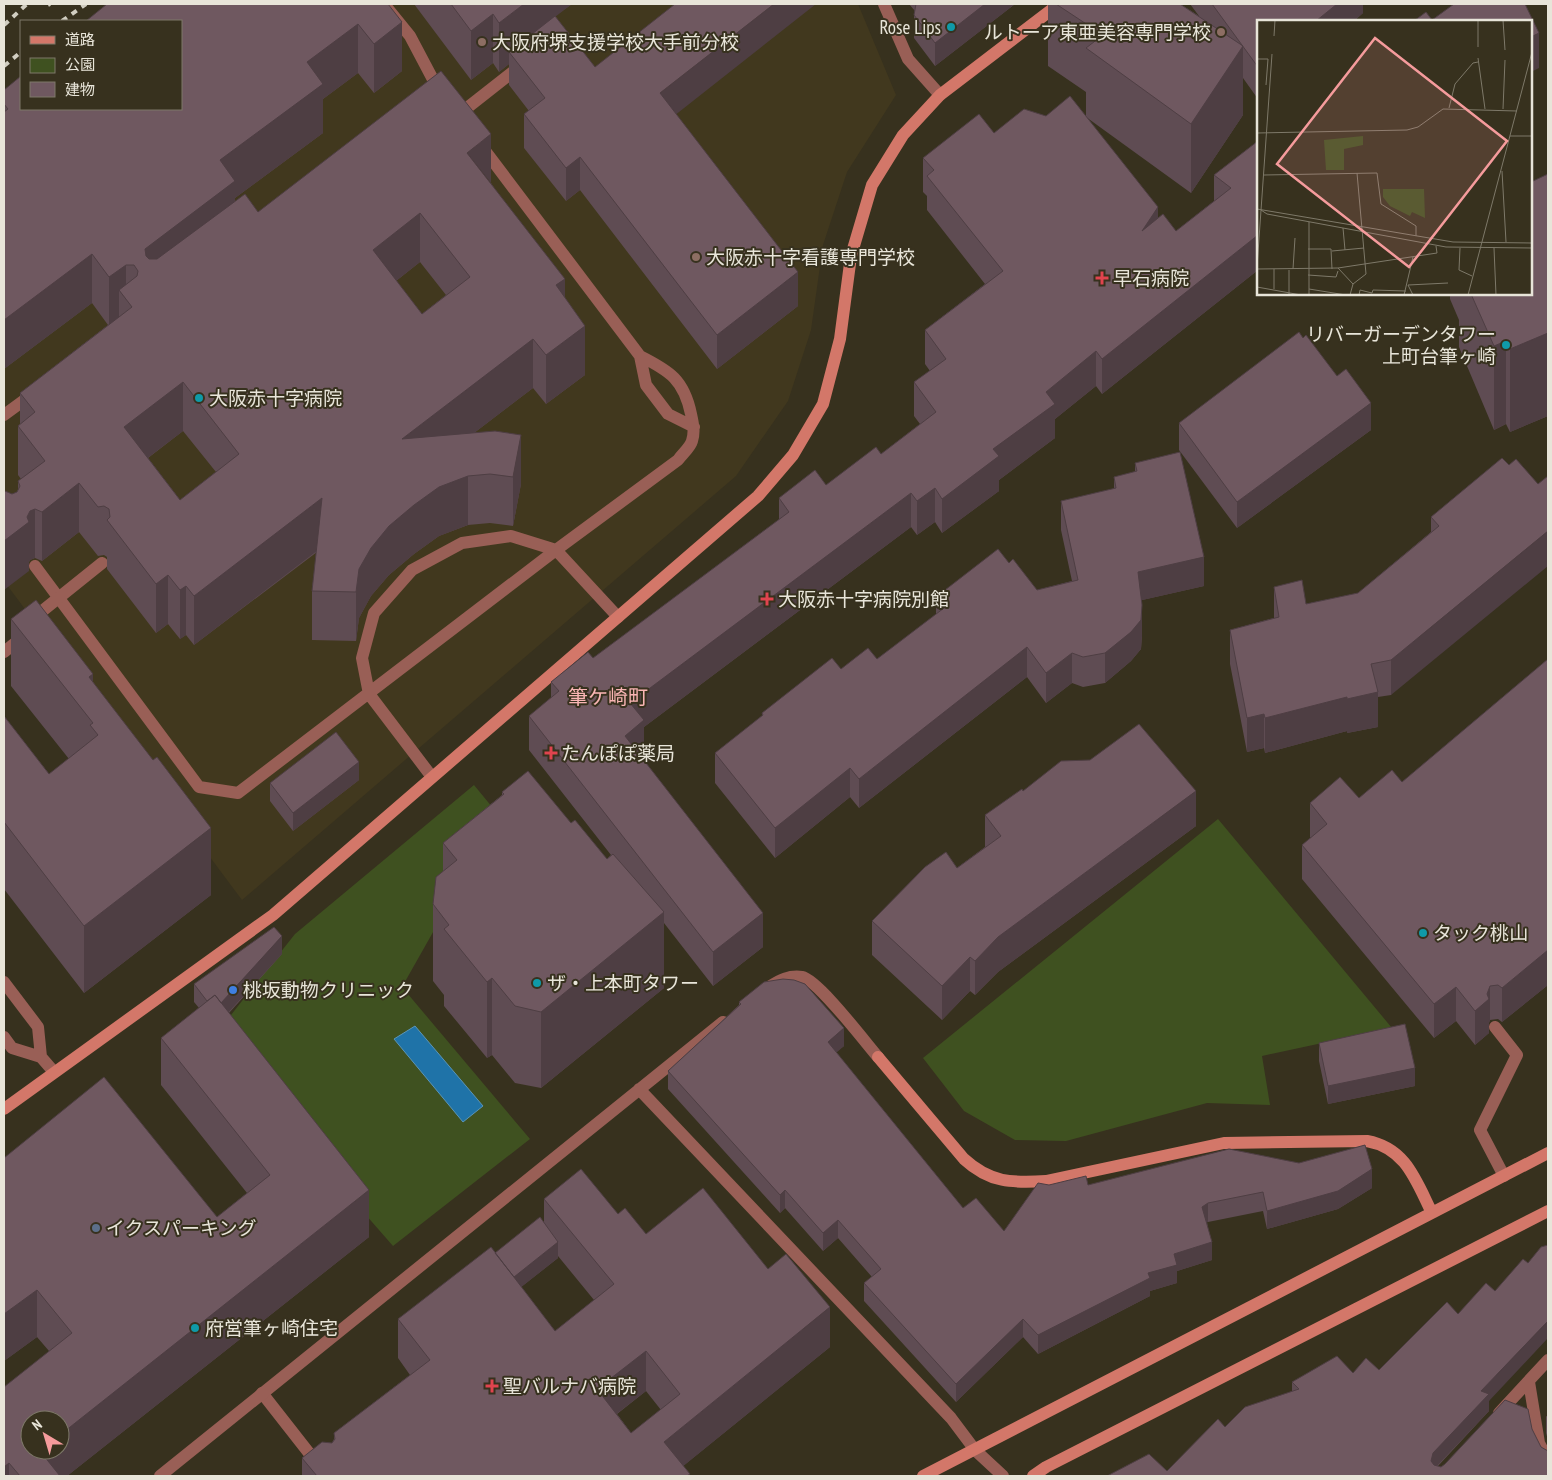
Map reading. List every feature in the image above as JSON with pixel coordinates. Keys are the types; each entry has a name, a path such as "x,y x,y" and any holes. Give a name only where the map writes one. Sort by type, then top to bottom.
{"street":[{"path":"384,4 410,36 436,90 464,122 640,356 646,385 668,414 694,427"},
{"path":"884,4 908,59 940,95"},
{"path":"4,1109 273,915 758,496 793,455 823,404 840,339 851,256 872,185 903,135 940,95 1059,4"},
{"path":"464,122 536,54"},
{"path":"35,566 199,787 238,793 556,550 678,460 692,443 694,427 688,399 676,377 664,367 640,356"},
{"path":"4,415 43,386"},
{"path":"432,777 369,694 362,658 374,613 412,570 462,543 511,536 556,550 618,617"},
{"path":"4,652 26,635 32,618 102,563"},
{"path":"760,993 784,977 804,977 822,991 964,1159 975,1169 990,1177 1022,1183 1046,1181 1224,1142 1367,1141 1381,1144 1398,1155 1408,1167 1432,1213"},
{"path":"4,982 38,1027 41,1057"},
{"path":"160,1476 639,1088 730,1017"},
{"path":"1495,1027 1517,1056 1480,1130 1504,1176"},
{"path":"4,1037 12,1048 41,1057 54,1072"},
{"path":"639,1088 951,1418 975,1450 1002,1476"},
{"path":"923,1476 1548,1152"},
{"path":"1034,1476 1046,1467 1548,1210"},
{"path":"1490,1422 1548,1360"},
{"path":"1529,1382 1539,1443 1548,1460"},
{"path":"262,1393 327,1476"}],"shaded area":[{"path":"154,4 858,4 896,95 847,172 823,245 811,330 788,401 736,476 242,900 4,581 4,124 182,110 182,20"}],"green space":[{"path":"474,785 525,847 441,918 402,987 530,1139 393,1246 212,1039 295,934"},
{"path":"1218,819 1392,1028 1262,1056 1270,1105 1207,1103 1066,1141 1015,1140 964,1111 923,1058"}],"water":[{"path":"415,1026 483,1106 463,1122 394,1039"}],"building":[{"path":"107,4 388,4 402,22 374,44 358,24 307,62 323,84 220,160 235,181 145,249 146,256 149,259 157,259 245,194 258,212 441,71 491,134 467,153 565,279 556,285 585,326 546,355 533,339 402,439 495,431 521,435 513,477 490,474 468,476 439,487 414,505 389,526 371,548 359,569 356,592 312,591 322,498 194,596 186,586 180,590 168,575 156,584 107,520 110,517 109,509 104,506 98,507 79,483 42,512 35,509 30,511 27,517 29,522 4,541 4,492 12,494 17,492 20,486 18,481 45,461 18,426 35,412 20,393 132,307 119,290 137,276 138,271 134,265 126,265 109,277 92,254 4,320 4,112 8,109 4,104 4,90 20,77 20,110 182,110 182,20 87,20","holes":["420,213 470,277 422,314 373,250","183,382 239,454 180,500 124,427"]},
{"path":"451,4 524,4 499,23 493,14 471,31"},
{"path":"675,4 774,4 660,93 798,272 717,335 580,157 566,168 524,114 545,98 509,52 555,16 595,67"},
{"path":"916,4 985,4 935,43 914,15"},
{"path":"1056,4 1180,4 1243,46 1191,124 1086,48 1103,35"},
{"path":"1212,4 1337,4 1317,20 1257,20 1257,66"},
{"path":"1454,4 1525,4 1539,33 1532,36 1532,20 1432,20"},
{"path":"1426,12 1432,20 1415,20"},
{"path":"1070,96 1158,207 1142,231 1163,214 1176,231 1231,188 1214,175 1257,142 1257,236 1102,359 1096,351 1046,392 1055,404 993,449 999,456 942,499 935,488 917,501 911,493 630,703 644,720 625,736 763,913 713,952 529,716 559,691 551,682 588,652 593,658 789,512 779,498 815,470 826,485 876,447 881,454 936,412 914,382 946,359 925,330 1003,271 927,176 934,170 923,158 979,114 994,133 1024,109 1046,116"},
{"path":"1548,174 1548,333 1510,349 1506,341 1494,346 1471,295 1532,295 1532,182"},
{"path":"1299,332 1303,338 1306,335 1337,376 1346,369 1371,403 1237,502 1179,423"},
{"path":"1180,452 1204,557 1138,572 1142,605 1141,620 1131,632 1105,653 1083,657 1072,653 1046,673 1027,647 859,779 850,768 775,828 715,753 832,658 841,669 868,648 877,659 944,608 936,597 998,549 1009,563 1013,559 1037,590 1078,580 1061,501 1116,488 1114,477 1137,471 1135,463"},
{"path":"1502,458 1509,465 1516,459 1538,484 1548,476 1548,531 1391,660 1371,664 1378,692 1347,699 1347,697 1265,718 1264,714 1247,718 1230,630 1279,617 1274,587 1302,580 1306,604 1358,593 1439,526 1431,517"},
{"path":"36,600 93,674 89,677 153,760 157,757 211,828 84,926 4,822 4,716 49,774 98,735 90,725 93,723 11,619"},
{"path":"1548,659 1548,950 1502,988 1498,985 1490,986 1487,994 1489,999 1475,1011 1456,987 1434,1004 1302,845 1327,824 1310,803 1340,777 1359,798 1392,770 1402,782"},
{"path":"1139,724 1196,791 998,937 975,961 970,957 942,986 872,921 925,867 946,852 957,868 1001,836 985,815 1022,789 1023,791 1061,761 1090,760"},
{"path":"336,732 359,762 293,813 270,783"},
{"path":"528,771 571,823 575,820 607,859 613,854 664,912 541,1012 515,1006 492,978 487,982 444,929 449,925 433,904 436,877 457,860 443,843 504,794 502,792"},
{"path":"274,927 282,936 221,1003 215,995 207,1001 194,984"},
{"path":"783,979 805,984 844,1028 828,1042 963,1208 976,1198 1004,1231 1038,1183 1049,1185 1086,1176 1088,1185 1229,1149 1299,1163 1365,1145 1372,1169 1338,1191 1267,1211 1263,1192 1208,1203 1202,1207 1212,1242 1174,1254 1177,1265 1148,1273 1150,1278 1038,1335 1023,1319 956,1384 864,1283 881,1269 838,1220 823,1233 785,1190 780,1195 668,1071 741,1004 739,1002 764,982"},
{"path":"215,995 369,1190 70,1427 70,1410 20,1410 20,1460 47,1460 60,1476 20,1476 9,1463 4,1467 4,1387 72,1333 37,1290 4,1314 4,1158 104,1077 217,1217 270,1175 161,1038"},
{"path":"1405,1024 1415,1068 1328,1086 1319,1043"},
{"path":"581,1169 618,1214 625,1208 646,1234 703,1188 768,1269 786,1254 830,1307 664,1442 690,1474 687,1476 317,1476 302,1458 322,1442 332,1443 335,1439 334,1433 430,1360 398,1319 491,1247 555,1331 614,1284 544,1199","holes":["646,1351 680,1394 631,1433 597,1389"]},
{"path":"540,1217 558,1242 514,1277 495,1253"},
{"path":"1548,1245 1548,1321 1481,1391 1489,1394 1433,1453 1431,1461 1434,1465 1441,1467 1445,1464 1505,1400 1528,1409 1532,1429 1541,1447 1548,1451 1548,1476 1107,1476 1149,1454 1167,1471 1218,1419 1225,1427 1245,1407 1299,1389 1292,1382 1337,1356 1353,1373 1366,1358 1379,1370 1447,1302 1458,1314 1486,1283 1495,1291 1523,1259 1528,1263 1541,1247"}],"railway":[{"path":"4,25 27,4"},
{"path":"63,20 86,4"},
{"path":"4,66 20,53"}],"place":[{"name":"Rose Lips","path":"951,27"},
{"name":"ルトーア東亜美容専門学校","path":"1221,32"},
{"name":"大阪府堺支援学校大手前分校","path":"482,42"},
{"name":"大阪赤十字看護専門学校","path":"696,257"},
{"name":"早石病院","path":"1102,278"},
{"name":"リバーガーデンタワー 上町台筆ヶ崎","path":"1506,345"},
{"name":"大阪赤十字病院","path":"199,398"},
{"name":"大阪赤十字病院別館","path":"767,599"},
{"name":"たんぽぽ薬局","path":"551,753"},
{"name":"タック桃山","path":"1423,933"},
{"name":"ザ・上本町タワー","path":"537,983"},
{"name":"桃坂動物クリニック","path":"233,990"},
{"name":"イクスパーキング","path":"96,1228"},
{"name":"府営筆ヶ崎住宅","path":"195,1328"},
{"name":"聖バルナバ病院","path":"492,1386"}],"district":[{"name":"筆ケ崎町","path":"608,697"}]}
